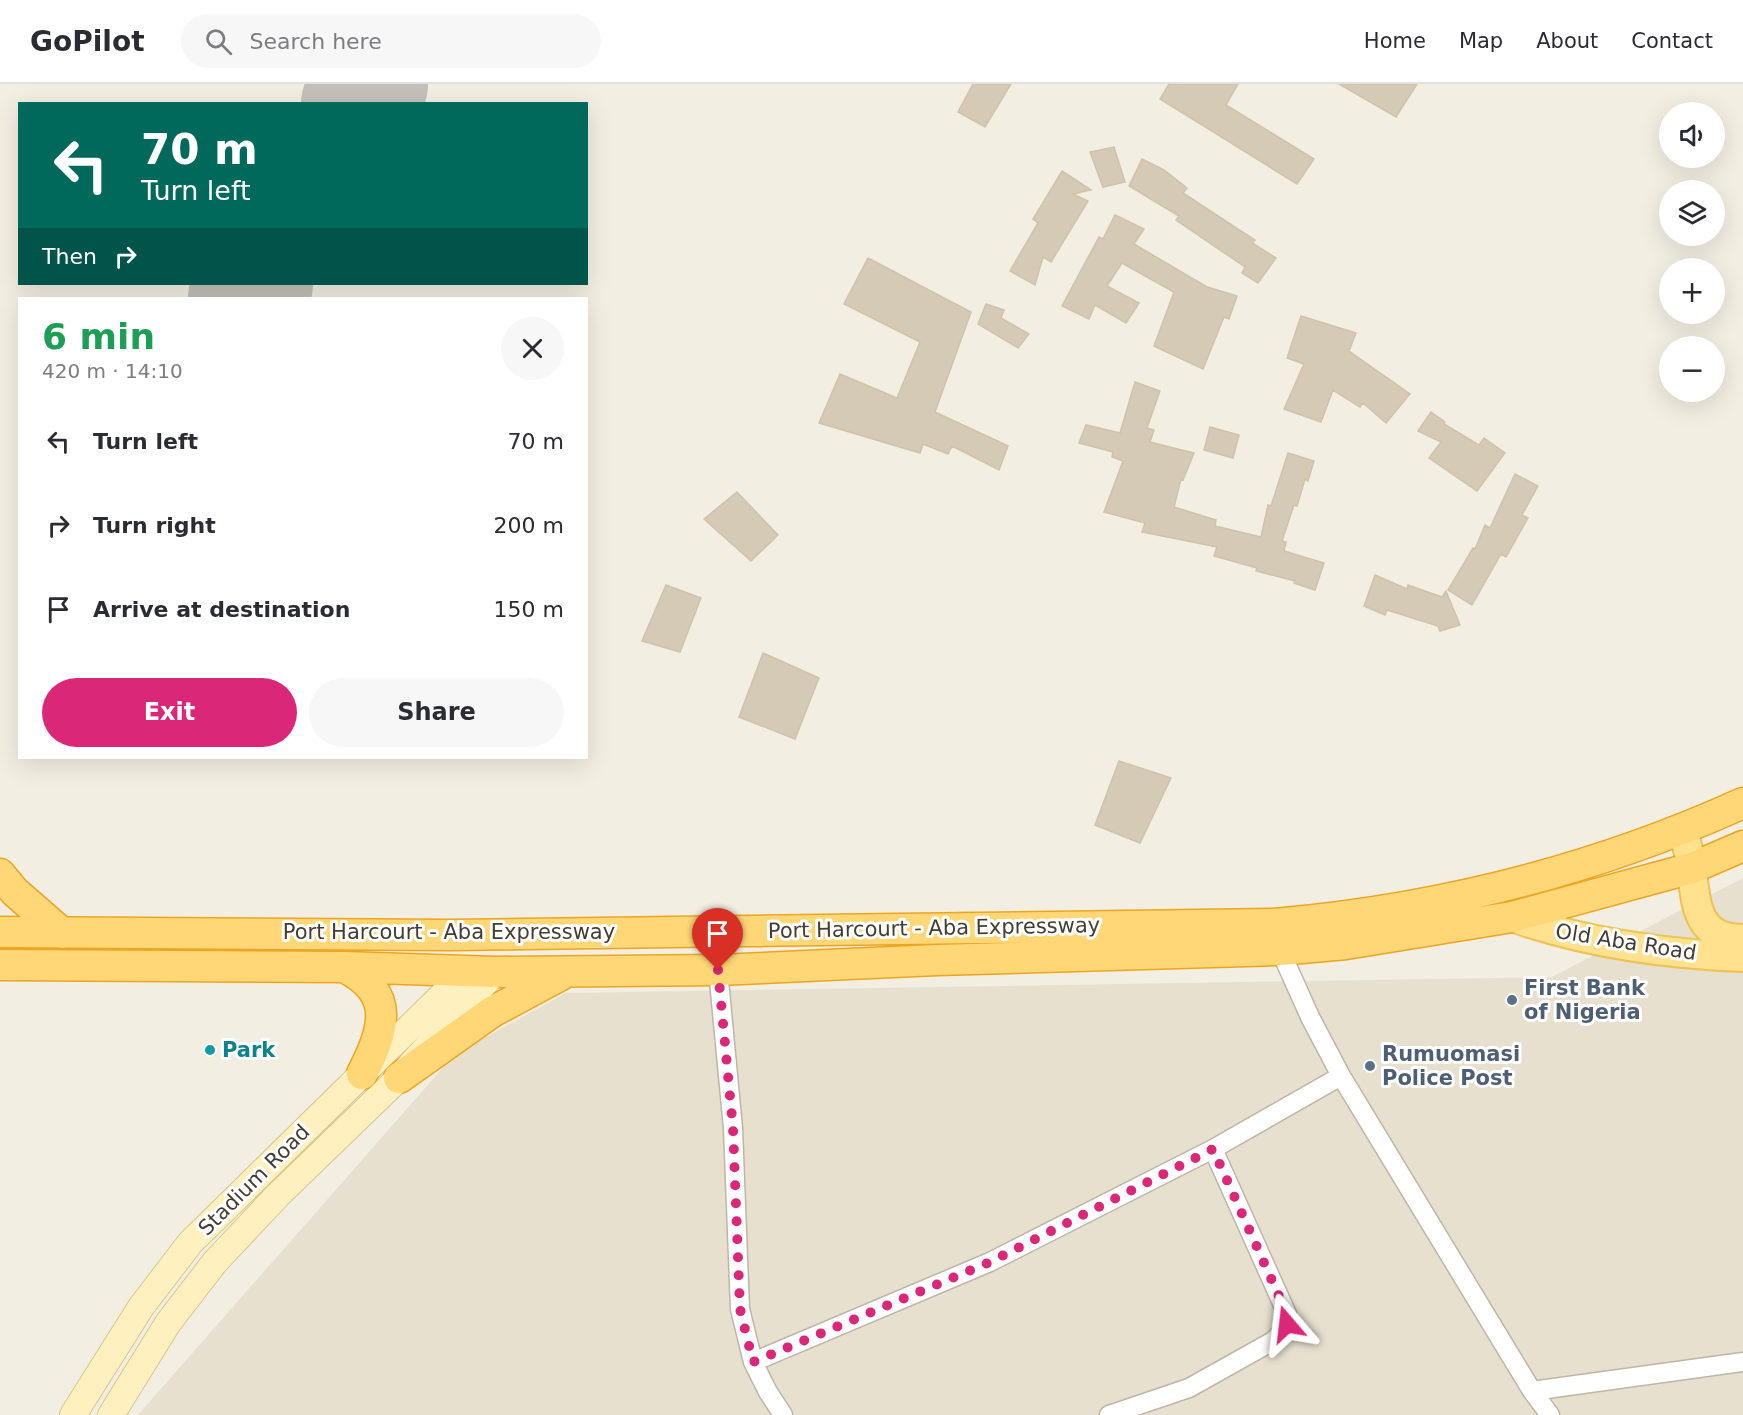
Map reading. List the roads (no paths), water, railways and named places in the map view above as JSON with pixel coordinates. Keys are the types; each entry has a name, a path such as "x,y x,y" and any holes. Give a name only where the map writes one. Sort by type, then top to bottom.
{"highway":[{"name":"Port Harcourt - Aba Expressway","path":"0,932 450,935 1274,924 1338,919 1406,908 1551,874 1683,830 1743,803"},
{"name":"Port Harcourt - Aba Expressway","path":"0,965 344,967 481,971 718,970 949,959 1280,950 1346,944 1512,917 1692,868 1743,846"},
{"path":"0,874 15,892 62,933"},
{"path":"344,967 355,972 367,983 382,1011 378,1041 362,1074"},
{"path":"399,1078 492,1012 569,971"}],"main road":[{"name":"Old Aba Road","path":"1683,830 1692,868 1695,904 1707,927 1724,938 1743,939"},
{"name":"Old Aba Road","path":"1512,917 1557,933 1620,945 1743,957"},
{"name":"Stadium Road","path":"73,1415 141,1307 190,1243 362,1074 481,971"},
{"name":"Stadium Road","path":"111,1415 168,1323 209,1270 278,1195 399,1078 481,971"}],"street":[{"path":"1280,950 1310,1017 1341,1076 1532,1391 1550,1415"},
{"path":"718,970 733,1128 740,1309 753,1362 783,1415"},
{"path":"753,1362 990,1262 1213,1149 1341,1076"},
{"path":"1109,1415 1190,1388 1273,1341 1283,1333 1287,1324 1287,1314 1213,1149"},
{"path":"1532,1391 1743,1362"}],"place":[{"name":"First Bank of Nigeria","path":"1512,1000"},
{"name":"Park","path":"210,1050"},
{"name":"Rumuomasi Police Post","path":"1370,1066"}]}
